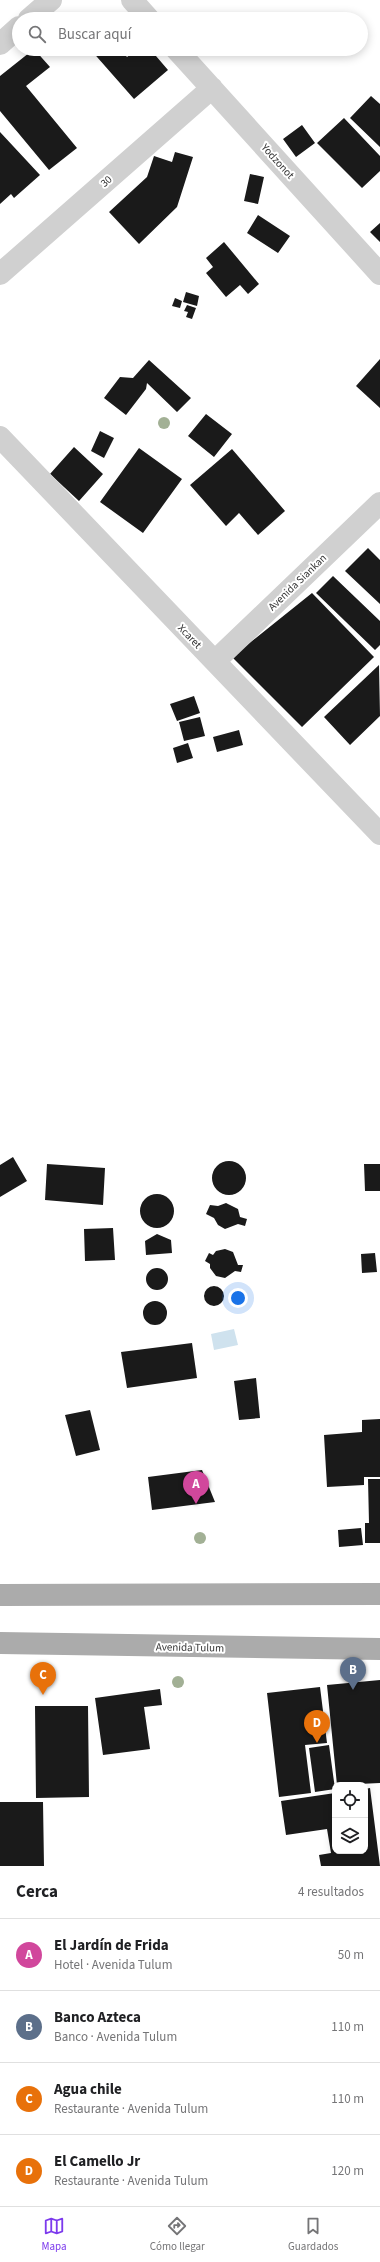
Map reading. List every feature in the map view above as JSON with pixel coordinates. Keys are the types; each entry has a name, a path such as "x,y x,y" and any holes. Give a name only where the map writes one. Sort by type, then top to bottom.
{"main road":[{"path":"0,1595 380,1594"},
{"name":"Avenida Tulum","path":"0,1643 380,1649"}],"street":[{"path":"37,12 51,0"},
{"path":"132,0 143,12"},
{"path":"0,44 12,33"},
{"name":"Yodzonot","path":"182,56 380,274"},
{"name":"30","path":"0,274 212,88"},
{"name":"Xcaret","path":"0,437 380,834"},
{"name":"Avenida Siankan","path":"214,661 380,503"}],"water":[{"path":"234,1329 238,1345 214,1350 211,1334"}],"building":[{"path":"25,56 40,56 50,67 26,86 77,148 49,170 0,111 0,76"},
{"path":"96,56 156,56 168,70 134,99"},
{"path":"371,96 380,104 380,147 350,118"},
{"path":"344,118 380,156 380,171 362,188 317,143"},
{"path":"302,125 315,143 296,157 283,139"},
{"path":"0,132 40,175 14,198 11,194 0,204"},
{"path":"175,152 193,157 177,207 139,244 109,212 147,177 154,156 172,162"},
{"path":"250,174 264,177 258,204 244,201"},
{"path":"258,215 290,236 278,253 247,233"},
{"path":"380,223 380,242 370,232"},
{"path":"224,242 259,284 248,294 240,285 226,297 206,273 213,267 206,258"},
{"path":"186,292 199,296 197,306 183,302"},
{"path":"175,298 182,301 180,308 172,306"},
{"path":"187,305 196,308 192,319 186,317 188,312 184,311"},
{"path":"380,359 380,408 356,386"},
{"path":"149,360 191,398 177,412 147,383 146,389 126,415 104,398 120,377 133,378"},
{"path":"206,414 232,434 214,457 188,436"},
{"path":"100,431 114,438 104,458 91,451"},
{"path":"74,447 103,474 79,501 50,474"},
{"path":"139,448 182,479 143,533 100,502"},
{"path":"232,449 285,511 258,535 239,513 226,526 190,485"},
{"path":"368,548 380,560 380,604 345,571"},
{"path":"333,576 380,621 380,645 375,650 316,593"},
{"path":"312,593 374,657 302,727 232,657"},
{"path":"379,665 380,716 350,745 324,717"},
{"path":"194,696 200,713 177,721 170,704"},
{"path":"200,717 205,736 184,741 179,722"},
{"path":"239,730 243,745 217,752 213,737"},
{"path":"188,743 193,758 177,763 173,748"},
{"path":"13,1157 27,1181 0,1197 0,1165"},
{"path":"229,1161 241,1166 246,1178 241,1190 229,1195 217,1190 212,1178 217,1166"},
{"path":"47,1164 105,1168 103,1205 45,1200"},
{"path":"364,1164 380,1164 380,1191 365,1191"},
{"path":"160,1194 169,1199 173,1204 173,1218 169,1223 164,1227 154,1228 150,1227 141,1218 140,1208 141,1204 150,1195"},
{"path":"226,1203 238,1209 240,1217 247,1219 245,1226 238,1224 225,1229 218,1225 214,1218 206,1214 210,1205 218,1206"},
{"path":"113,1228 115,1260 85,1261 84,1229"},
{"path":"157,1234 171,1240 172,1253 146,1255 145,1241"},
{"path":"225,1249 233,1252 238,1265 243,1265 241,1272 235,1271 225,1278 216,1276 210,1268 210,1264 205,1261 209,1253 213,1255 216,1251"},
{"path":"375,1253 377,1272 362,1273 361,1254"},
{"path":"157,1268 165,1271 168,1279 165,1287 157,1290 149,1287 146,1279 149,1271"},
{"path":"210,1286 218,1286 224,1292 224,1300 218,1306 210,1306 204,1300 204,1292"},
{"path":"155,1301 164,1304 167,1313 164,1322 155,1325 146,1322 143,1313 146,1304"},
{"path":"192,1343 197,1378 127,1388 121,1352"},
{"path":"256,1378 260,1418 239,1420 234,1381"},
{"path":"90,1410 100,1450 76,1456 65,1415"},
{"path":"380,1419 380,1477 364,1477 364,1485 327,1487 324,1435 362,1432 362,1420"},
{"path":"202,1470 215,1502 152,1510 148,1477"},
{"path":"368,1479 380,1479 380,1543 365,1543 365,1523 369,1523"},
{"path":"361,1528 363,1545 339,1547 338,1530"},
{"path":"380,1680 380,1783 337,1782 327,1685"},
{"path":"320,1687 327,1743 305,1745 311,1793 279,1797 267,1693"},
{"path":"160,1689 162,1705 144,1707 150,1749 103,1755 95,1698"},
{"path":"35,1706 88,1706 89,1797 36,1798"},
{"path":"329,1745 334,1782 332,1782 332,1789 315,1792 309,1748"},
{"path":"368,1788 370,1788 380,1866 321,1866 319,1855 331,1853 327,1829 286,1835 281,1801 332,1793 332,1854 368,1854"},
{"path":"0,1802 43,1802 44,1866 0,1866"}],"place":[{"name":"El Jardín de Frida","path":"196,1504"},
{"name":"Banco Azteca","path":"353,1690"},
{"name":"Agua chile","path":"43,1695"},
{"name":"El Camello Jr","path":"317,1743"}]}
